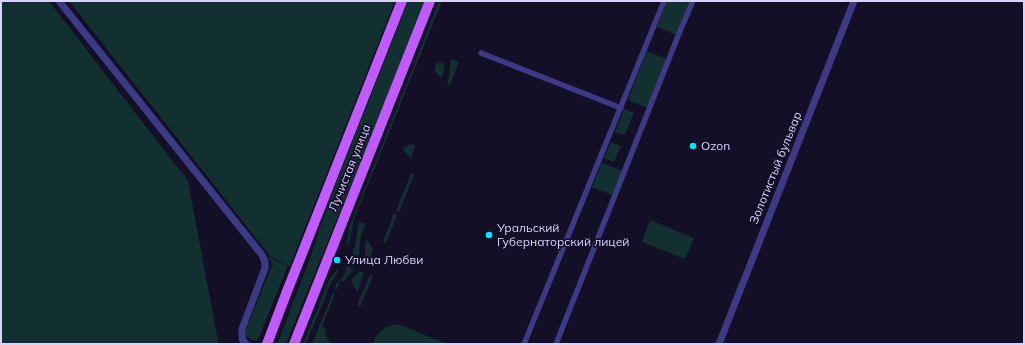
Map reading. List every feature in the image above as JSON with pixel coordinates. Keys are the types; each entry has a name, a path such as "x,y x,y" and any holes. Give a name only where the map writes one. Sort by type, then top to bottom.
{"main road":[{"name":"Лучистая улица","path":"267,344 402,1"},
{"name":"Лучистая улица","path":"294,344 430,1"}],"street":[{"path":"59,1 262,255 265,262 265,268 242,329 242,339 246,344"},
{"path":"524,344 664,1"},
{"path":"556,344 693,1"},
{"name":"Золотистый бульвар","path":"719,344 854,1"},
{"path":"481,53 621,108"}],"green space":[{"path":"1,1 49,1 188,181 218,341 217,344 1,344"},
{"path":"69,1 395,1 290,266 270,256"},
{"path":"408,1 426,1 286,344 277,344 306,269 332,194"},
{"path":"439,1 442,1 356,214 349,245 347,244 349,228"},
{"path":"667,1 690,2 677,35 657,27"},
{"path":"647,51 667,59 648,108 628,100"},
{"path":"451,59 459,62 450,85 447,84"},
{"path":"440,62 443,63 444,66 442,79 435,71 435,66"},
{"path":"624,109 634,113 625,135 615,132"},
{"path":"611,142 621,146 614,162 604,158"},
{"path":"411,144 415,145 415,148 410,158 403,149"},
{"path":"602,163 622,171 612,195 592,187"},
{"path":"411,173 414,175 399,212 396,211"},
{"path":"394,213 397,215 386,243 383,242"},
{"path":"650,220 694,238 685,259 642,242"},
{"path":"359,222 366,224 361,235 359,256 352,254 355,246"},
{"path":"366,240 373,249 370,260 365,258"},
{"path":"270,257 288,266 259,337 257,340 252,340 247,337 245,333 273,264 268,258"},
{"path":"347,266 354,269 344,281 340,281 337,289 334,289 344,275"},
{"path":"337,269 339,270 331,283 306,344 303,344 328,282"},
{"path":"360,271 364,273 358,291 353,286 352,281"},
{"path":"370,275 373,276 360,307 357,305"},
{"path":"333,293 335,294 322,326 325,328 326,336 331,344 312,344"},
{"path":"392,325 401,325 447,344 373,344 376,336 381,331"}],"place":[{"name":"Ozon","path":"693,146"},
{"name":"Уральский Губернаторский лицей","path":"489,235"},
{"name":"Улица Любви","path":"337,260"}]}
